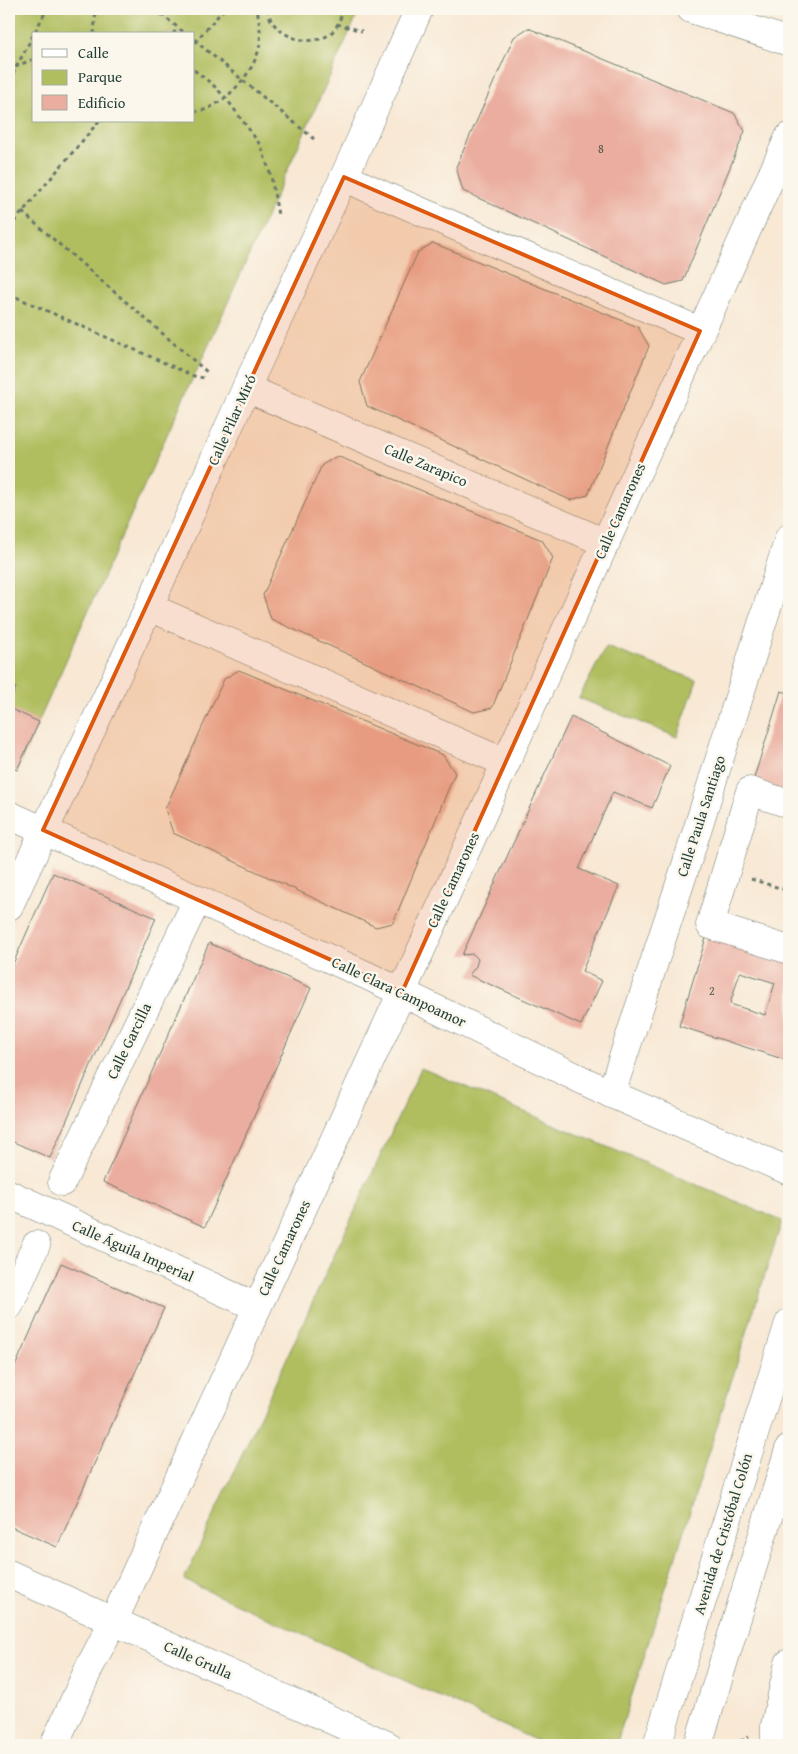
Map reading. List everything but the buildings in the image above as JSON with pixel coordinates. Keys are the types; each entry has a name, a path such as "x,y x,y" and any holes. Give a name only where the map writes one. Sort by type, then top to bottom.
{"street":[{"name":"Calle Pilar Miró","path":"9,906 149,607 246,388 344,177 419,9"},
{"path":"691,9 789,42"},
{"name":"Calle Camarones","path":"54,1745 90,1666 113,1622 402,992 789,136"},
{"path":"344,177 700,331"},
{"name":"Calle Zarapico","path":"246,388 606,543"},
{"name":"Calle Paula Santiago","path":"611,1094 691,850 789,538"},
{"path":"149,607 506,763"},
{"path":"789,804 750,791 710,925 789,950"},
{"name":"Calle Clara Campoamor","path":"9,815 402,992 611,1094 789,1171"},
{"name":"Calle Garcilla","path":"62,1182 197,900"},
{"name":"Calle Águila Imperial","path":"9,1194 257,1307"},
{"path":"9,1306 36,1245"},
{"name":"Avenida de Cristóbal Colón","path":"657,1745 789,1324"},
{"path":"698,1745 789,1448"},
{"name":"Calle Grulla","path":"9,1574 387,1745"},
{"path":"775,1745 775,1725 789,1663"}],"path":[{"path":"35,32 47,9"},
{"path":"94,32 96,9"},
{"path":"155,9 183,32"},
{"path":"195,40 224,9"},
{"path":"195,112 226,98 242,80 254,61 260,44 257,9"},
{"path":"267,9 272,22 282,32 296,39 311,40 323,38 333,31 343,9"},
{"path":"337,24 362,31"},
{"path":"175,32 178,28"},
{"path":"9,81 32,38"},
{"path":"195,42 314,139"},
{"path":"9,72 17,66 32,60"},
{"path":"195,71 226,98 261,146 271,176 278,215"},
{"path":"9,228 98,122"},
{"path":"22,212 207,372"},
{"path":"9,294 194,376 204,378"},
{"path":"733,1745 750,1736"}],"highlighted area":[{"path":"344,177 700,331 402,992 43,830"}],"green space":[{"path":"9,9 360,9 187,390 17,770 9,766"},
{"path":"606,647 697,680 677,737 579,698"},
{"path":"421,1068 782,1221 616,1745 546,1745 184,1580"}]}
